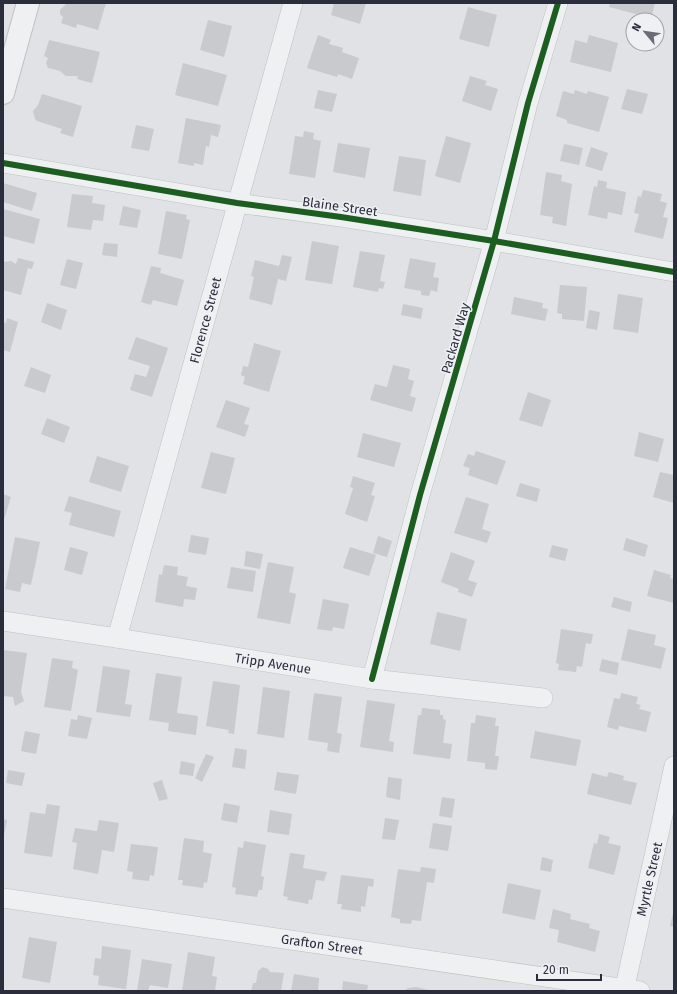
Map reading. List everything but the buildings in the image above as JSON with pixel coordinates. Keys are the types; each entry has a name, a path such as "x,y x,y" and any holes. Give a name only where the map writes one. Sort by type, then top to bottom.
{"street":[{"path":"3,93 28,3"},
{"name":"Florence Street","path":"118,638 293,3"},
{"name":"Packard Way","path":"372,679 420,495 494,241 528,103 558,3"},
{"name":"Blaine Street","path":"3,163 237,203 341,217 494,241 674,272"},
{"name":"Tripp Avenue","path":"3,621 372,679 543,698"},
{"name":"Myrtle Street","path":"630,990 674,766"},
{"name":"Grafton Street","path":"3,898 630,990"}],"cycle path":[{"path":"372,679 420,495 494,241 528,103 558,3"},
{"path":"3,163 237,203 341,217 494,241 674,272"}]}
